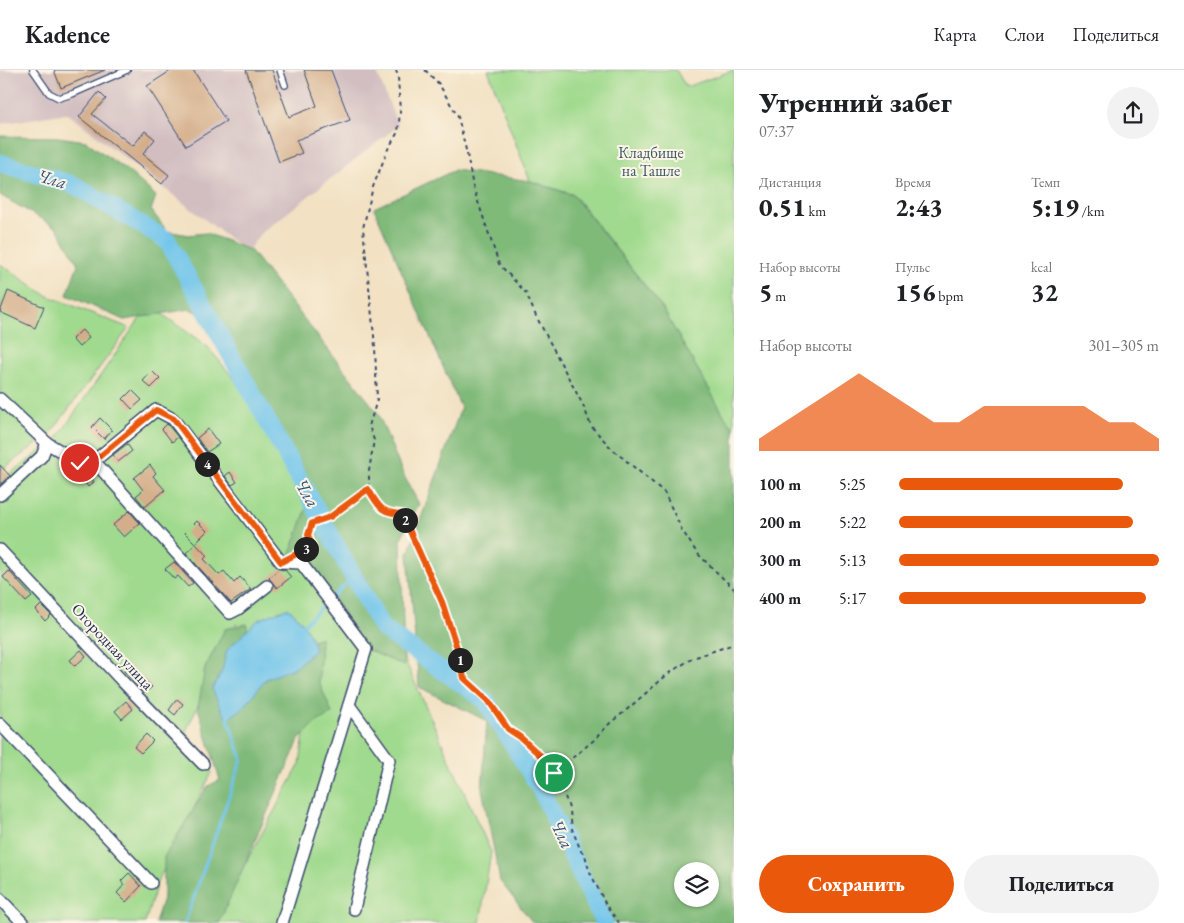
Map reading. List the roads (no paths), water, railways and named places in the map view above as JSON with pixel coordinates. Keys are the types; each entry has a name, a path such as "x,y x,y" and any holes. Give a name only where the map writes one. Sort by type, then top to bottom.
{"street":[{"path":"0,399 47,443 80,463 94,461 156,410 174,419 281,562 302,563 366,649 282,923"},
{"path":"0,495 42,456 47,443"},
{"path":"94,461 230,613 267,586"},
{"name":"Огородная улица","path":"0,550 123,682 203,764"},
{"path":"349,705 389,760 354,909"},
{"path":"0,724 151,883"},
{"path":"0,899 23,923"}],"lane":[{"path":"33,70 49,93 59,98 127,70"},
{"path":"280,70 285,85"}],"water":[{"path":"287,608 305,626 315,650 294,668 266,679 244,707 228,719 222,711 212,689 222,671 227,650 258,620"}],"waterway":[{"name":"Чла","path":"0,163 74,185 167,240 382,628 486,701 540,788 604,923"},
{"path":"331,598 353,577"},
{"path":"300,625 303,625 327,602"},
{"path":"185,923 242,759 228,719 230,716"}],"park label":[{"name":"Кладбище на Ташле","path":"651,161"}]}
